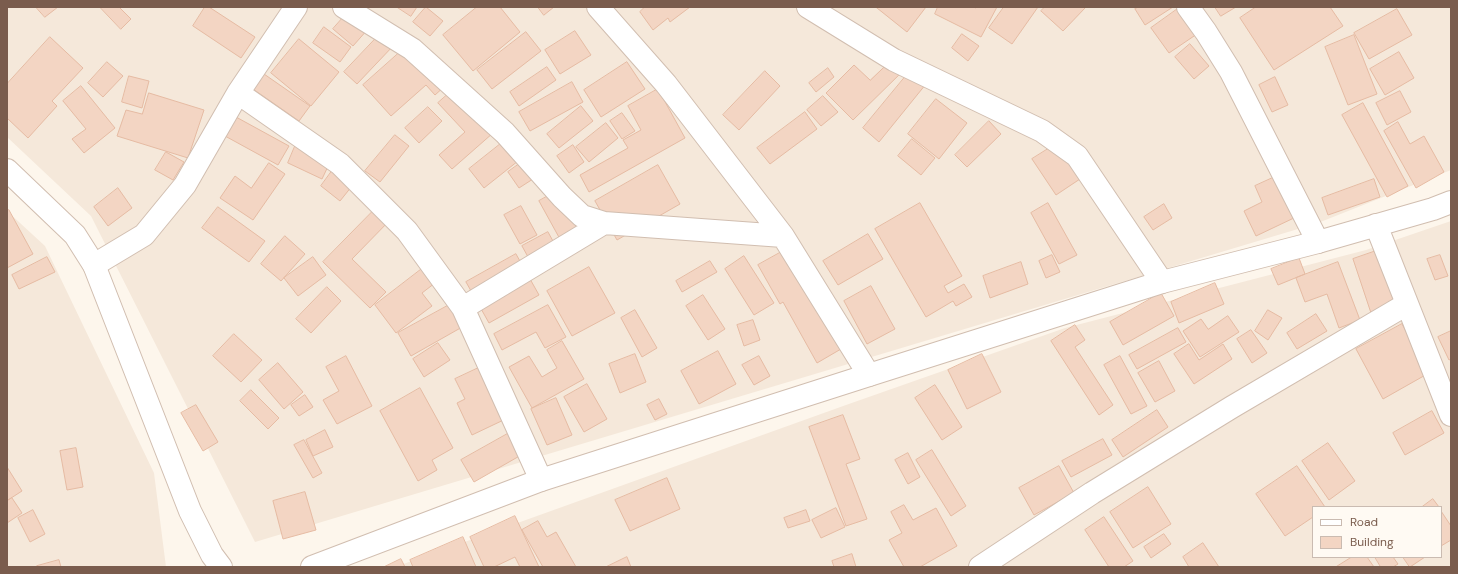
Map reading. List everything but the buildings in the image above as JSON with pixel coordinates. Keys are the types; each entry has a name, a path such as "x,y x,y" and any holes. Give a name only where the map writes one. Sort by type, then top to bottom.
{"street":[{"path":"94,265 144,235 185,185 238,93 296,7"},
{"path":"344,7 412,49 505,133 562,197 582,216 604,223 783,236"},
{"path":"598,7 666,84 783,236 869,375"},
{"path":"808,7 894,60 1042,131 1077,156 1162,282"},
{"path":"1188,7 1206,32 1231,72 1318,242"},
{"path":"238,93 340,164 407,231 463,308 541,480"},
{"path":"7,170 75,235 94,265 190,511 212,555 222,567"},
{"path":"312,567 541,480 1162,282 1318,242 1433,209 1451,202"},
{"path":"463,308 604,223"},
{"path":"1376,225 1451,415"},
{"path":"980,567 1092,493 1212,419 1407,304"}],"shaded area":[{"path":"7,7 1451,7 1451,170 1318,223 255,542 91,216 7,137"},
{"path":"7,211 45,246 154,473 166,567 7,567"},
{"path":"1451,221 1451,567 395,567 846,405 1065,328 1366,250"}]}
